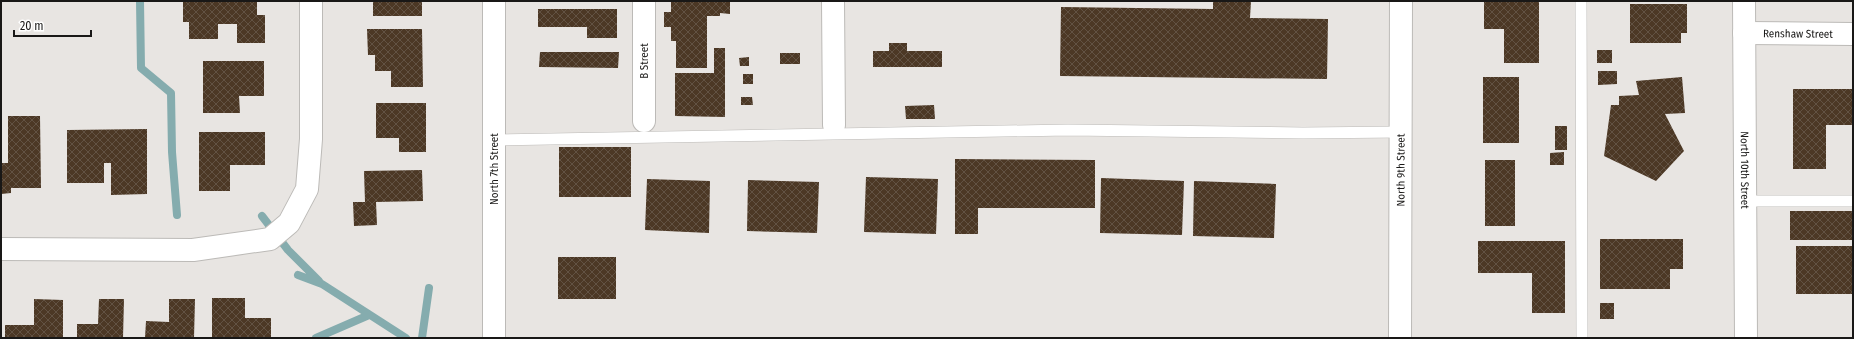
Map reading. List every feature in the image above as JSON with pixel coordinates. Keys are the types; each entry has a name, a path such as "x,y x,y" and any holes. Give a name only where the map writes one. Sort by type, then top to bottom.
{"street":[{"path":"1,249 193,250 270,238 289,223 307,189 310,139 310,1"},
{"name":"North 7th Street","path":"494,1 494,338"},
{"name":"B Street","path":"644,1 644,121"},
{"path":"833,1 834,125"},
{"name":"North 9th Street","path":"1400,1 1400,338"},
{"name":"North 10th Street","path":"1744,1 1746,338"},
{"name":"Renshaw Street","path":"1744,33 1853,34"}],"lane":[{"path":"1581,1 1582,338"},
{"path":"494,140 1068,130 1303,133 1400,132"},
{"path":"1745,201 1853,201"}],"building":[{"path":"183,1 257,1 257,15 265,15 265,43 237,43 237,24 218,24 218,39 189,39 189,22 183,22"},
{"path":"373,1 422,1 422,16 373,16"},
{"path":"671,1 730,1 730,14 720,13 720,16 707,16 707,68 676,68 676,41 671,41 671,27 664,27 664,12 671,12"},
{"path":"1213,1 1251,1 1250,18 1328,19 1327,79 1060,76 1061,7 1213,9"},
{"path":"1484,1 1539,1 1539,63 1504,63 1504,29 1484,29"},
{"path":"1630,4 1687,4 1687,33 1681,33 1681,43 1630,43"},
{"path":"538,9 617,9 617,38 587,38 587,27 538,27"},
{"path":"367,29 422,29 423,87 391,87 391,71 375,71 375,55 368,55"},
{"path":"889,43 907,43 907,51 942,51 942,67 873,67 873,51 889,51"},
{"path":"714,48 725,48 725,117 675,116 675,73 714,73"},
{"path":"1597,50 1612,50 1612,63 1597,63"},
{"path":"540,52 619,52 618,68 539,67"},
{"path":"780,53 800,53 800,64 780,64"},
{"path":"749,57 749,66 740,66 739,58"},
{"path":"203,61 264,61 264,96 239,96 240,113 203,113"},
{"path":"1598,71 1617,71 1617,84 1598,85"},
{"path":"743,74 753,74 753,84 743,84"},
{"path":"1483,77 1519,77 1519,143 1483,143"},
{"path":"1682,77 1685,113 1665,114 1684,151 1656,181 1604,156 1611,105 1619,105 1619,96 1639,95 1636,81"},
{"path":"1793,89 1853,89 1853,125 1826,125 1826,169 1793,169"},
{"path":"741,97 752,97 753,105 741,105"},
{"path":"376,103 426,103 426,152 399,152 399,138 376,138"},
{"path":"934,105 935,119 906,119 905,106"},
{"path":"8,116 40,116 41,188 11,188 11,193 1,194 1,163 8,163"},
{"path":"1555,126 1567,126 1567,150 1555,150"},
{"path":"147,129 147,194 111,195 111,163 104,163 104,183 67,183 67,130"},
{"path":"199,132 265,132 265,165 230,165 230,191 199,191"},
{"path":"559,147 631,147 631,197 559,197"},
{"path":"1564,152 1564,165 1550,165 1550,153"},
{"path":"955,159 1095,160 1095,208 978,208 978,234 955,234"},
{"path":"1485,160 1515,160 1515,226 1485,226"},
{"path":"422,170 423,201 376,202 377,225 354,226 353,202 365,202 364,171"},
{"path":"866,177 938,179 936,234 864,232"},
{"path":"1101,178 1184,181 1182,235 1100,233"},
{"path":"647,179 710,181 709,233 645,230"},
{"path":"748,180 819,182 817,233 747,231"},
{"path":"1194,181 1276,184 1274,238 1193,236"},
{"path":"1790,211 1853,211 1853,240 1790,240"},
{"path":"1600,239 1683,239 1683,269 1670,269 1670,289 1600,289"},
{"path":"1478,241 1565,241 1565,313 1532,313 1532,273 1478,273"},
{"path":"1796,246 1853,246 1853,294 1796,294"},
{"path":"558,257 616,257 616,299 558,299"},
{"path":"212,298 245,298 245,318 271,318 271,338 212,338"},
{"path":"34,299 63,300 63,338 5,338 5,325 34,325"},
{"path":"99,299 124,299 123,338 77,338 77,324 98,324"},
{"path":"169,299 195,299 194,338 145,338 146,321 169,322"},
{"path":"1600,303 1614,303 1614,319 1600,319"}],"waterway":[{"path":"140,1 141,68 171,93 172,152 177,215"},
{"path":"262,216 288,250 319,281"},
{"path":"298,275 322,284 406,338"},
{"path":"422,338 429,288"},
{"path":"316,338 369,315"}]}
